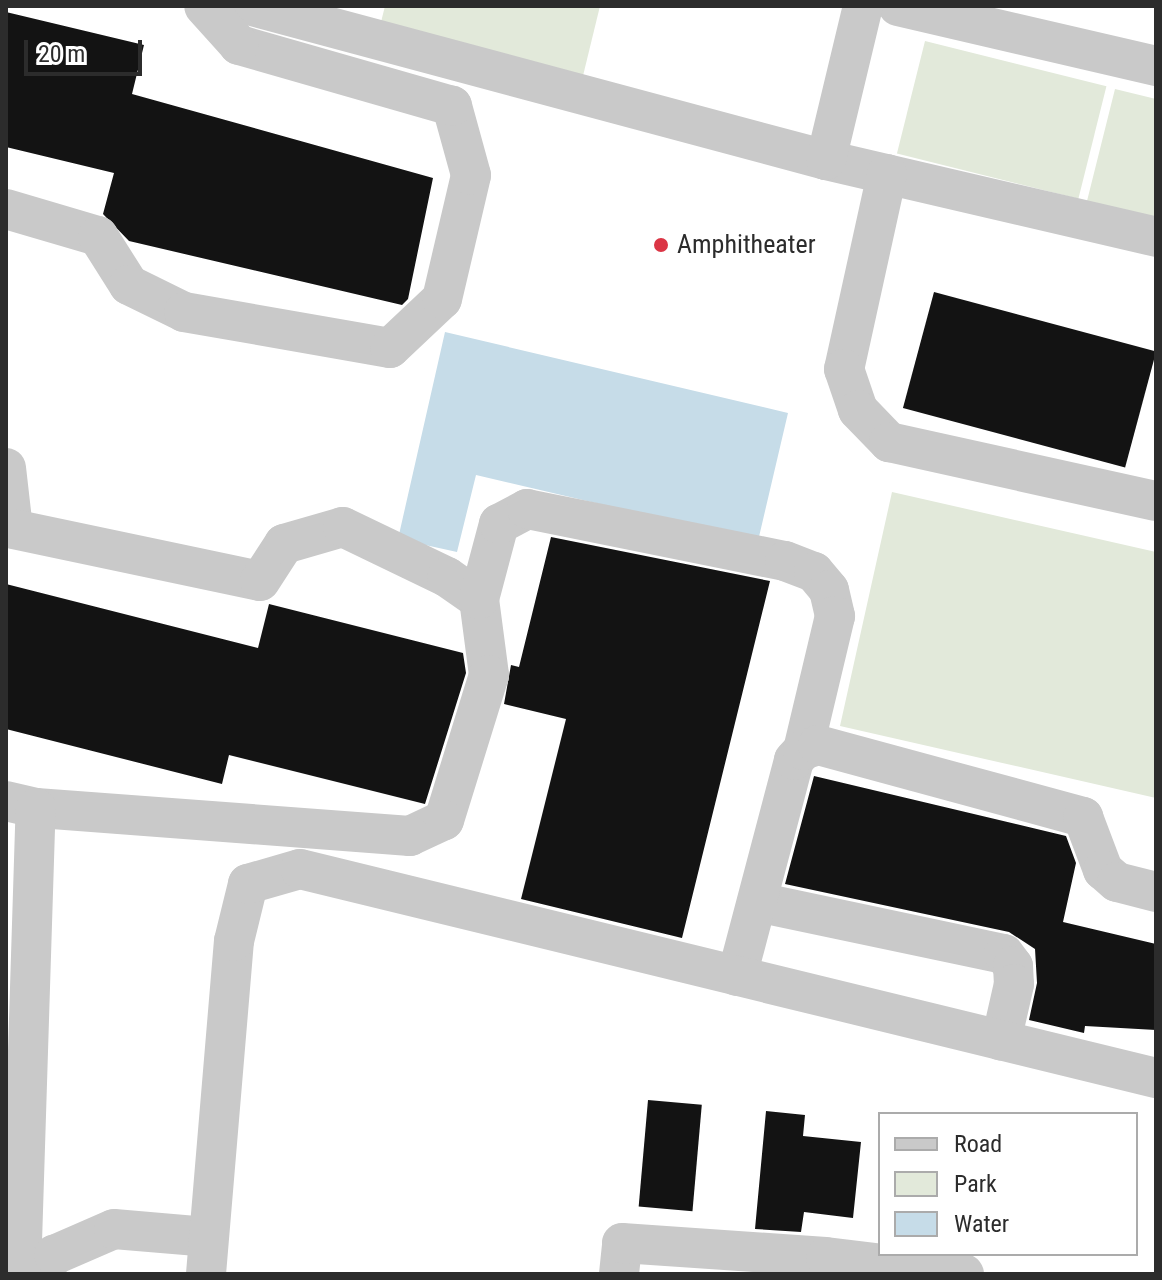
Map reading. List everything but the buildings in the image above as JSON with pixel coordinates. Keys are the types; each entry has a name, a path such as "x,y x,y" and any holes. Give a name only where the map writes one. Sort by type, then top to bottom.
{"street":[{"path":"6,209 98,236 129,285 184,312 390,348 442,299 471,175 452,106 239,45 204,6"},
{"path":"252,6 826,160 1156,237"},
{"path":"826,160 863,6"},
{"path":"898,6 1156,66"},
{"path":"887,174 844,369 858,410 889,442 1156,501"},
{"path":"6,468 13,529 260,581 284,544 343,527 447,577 479,599"},
{"path":"21,1274 21,805 410,836 444,820 489,675 479,599 499,524 527,509 785,561 814,572 829,590 835,616 803,750 794,760 737,976"},
{"path":"803,750 818,745 1083,817 1103,870 1117,882 1156,892"},
{"path":"40,1274 54,1255 114,1229 206,1255 234,941 248,884 300,869 1156,1078"},
{"path":"757,902 1004,954 1013,966 1014,984 1001,1041"},
{"path":"619,1274 622,1243 825,1265 964,1274"}],"green space":[{"path":"385,6 600,6 581,84 378,34"},
{"path":"925,41 1106,86 1078,199 897,154"},
{"path":"1115,89 1156,99 1156,218 1087,201"},
{"path":"892,492 1156,552 1156,798 840,726"}],"water":[{"path":"445,332 788,413 758,541 476,475 457,552 398,539"}],"place":[{"name":"Amphitheater","path":"661,245"}]}
